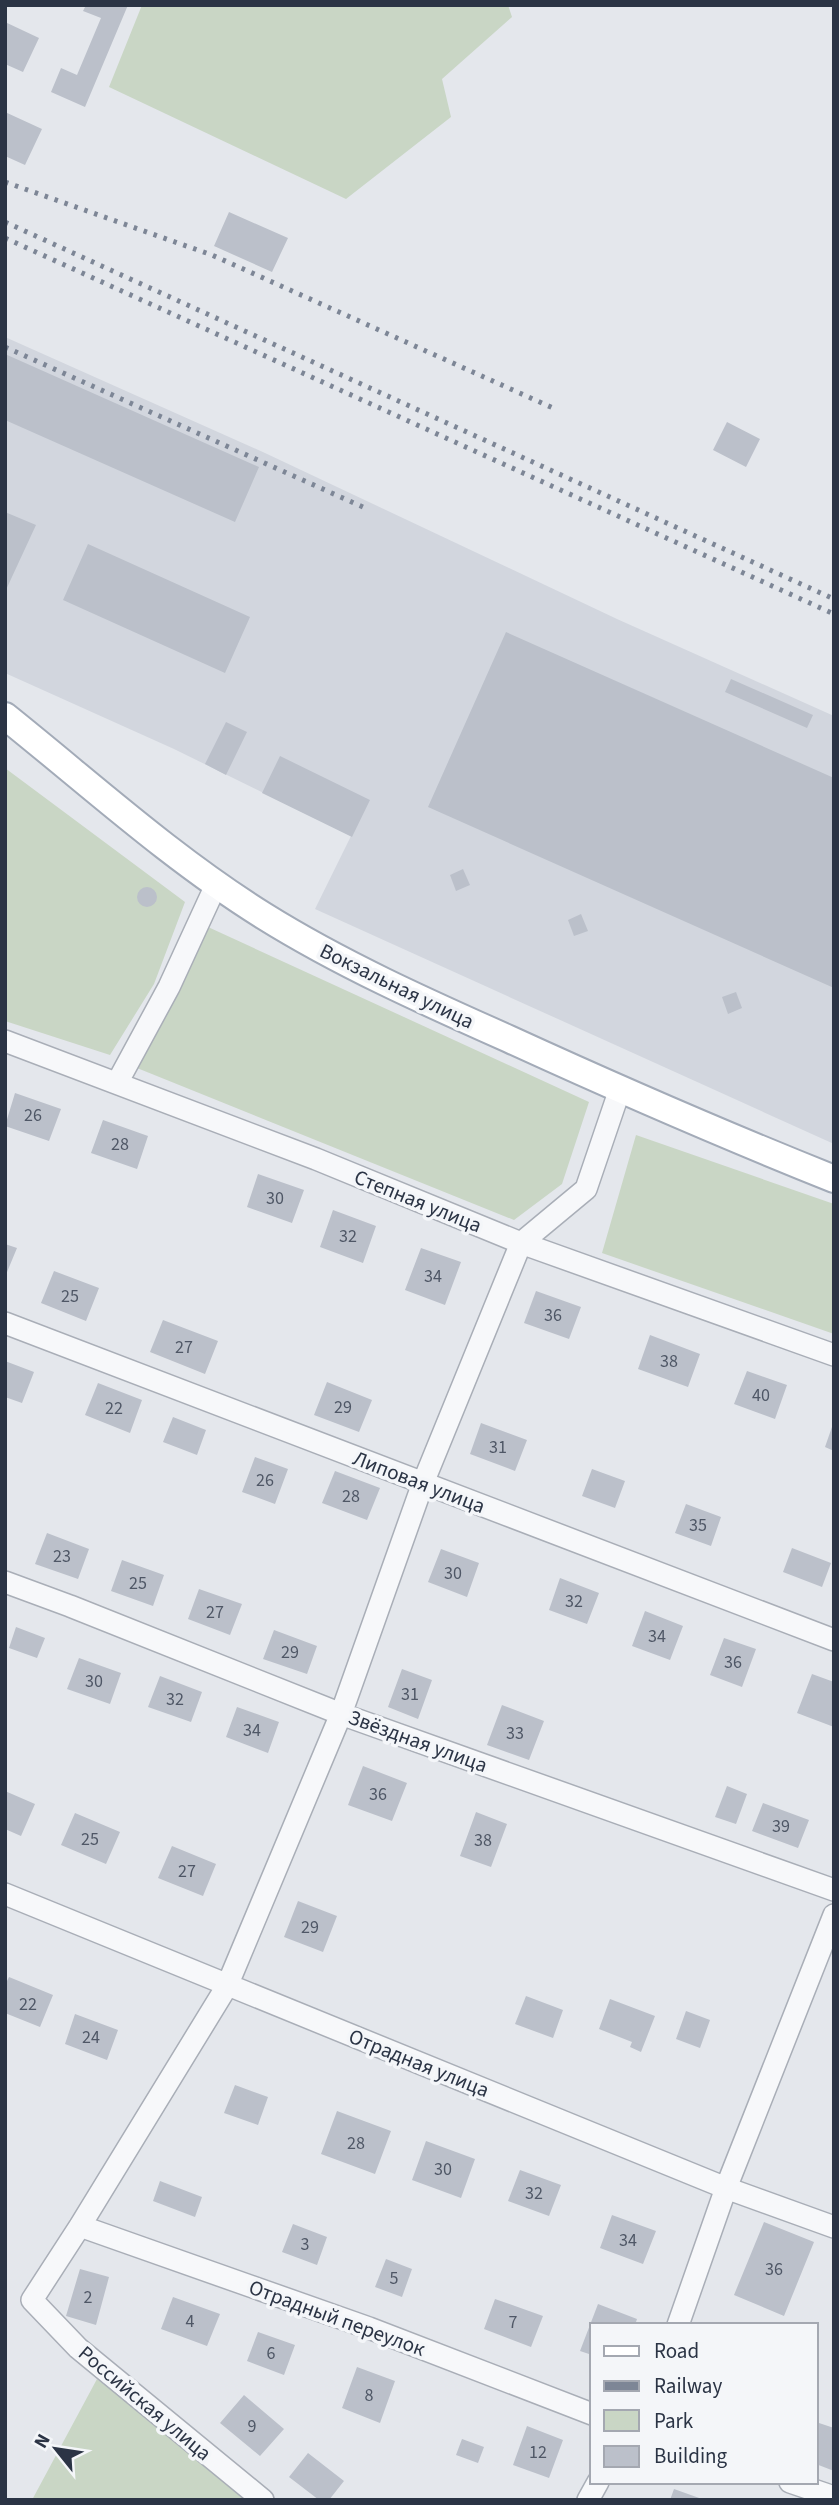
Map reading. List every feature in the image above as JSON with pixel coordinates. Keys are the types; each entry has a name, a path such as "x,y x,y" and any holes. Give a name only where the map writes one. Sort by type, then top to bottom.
{"main road":[{"name":"Вокзальная улица","path":"5,716 216,885 327,953 429,1003 620,1089 834,1179"}],"street":[{"path":"117,1083 169,987 216,885"},
{"name":"Степная улица","path":"5,1041 316,1159 521,1243 834,1355"},
{"path":"80,2226 228,1986 341,1714 423,1483 521,1243 586,1189 620,1089"},
{"name":"Липовая улица","path":"5,1323 834,1640"},
{"name":"Звёздная улица","path":"5,1582 341,1714 834,1890"},
{"name":"Отрадная улица","path":"5,1894 726,2188 834,2227"},
{"path":"679,2323 726,2188 834,1915"},
{"name":"Российская улица","path":"80,2226 32,2300 78,2348 263,2500"},
{"name":"Отрадный переулок","path":"80,2226 369,2328 590,2413"},
{"path":"588,2500 597,2484"},
{"path":"796,2484 834,2497"}],"shaded area":[{"path":"5,337 265,453 617,619 834,716 834,1144 315,909 351,836 174,749 5,673"}],"green space":[{"path":"142,5 508,5 512,17 442,79 451,117 346,199 109,87"},
{"path":"5,768 185,902 154,984 110,1055 5,1021"},
{"path":"208,927 589,1102 562,1184 514,1220 137,1068"},
{"path":"636,1135 834,1204 834,1334 602,1253"},
{"path":"97,2379 256,2500 32,2500"}],"building":[{"path":"86,5 128,5 85,107 51,92 61,68 77,75 101,18 83,11"},
{"path":"5,22 39,38 23,72 5,64"},
{"path":"5,112 42,129 25,165 5,156"},
{"path":"229,212 288,238 272,272 214,246"},
{"path":"5,354 259,467 235,522 5,420"},
{"path":"727,422 760,439 746,467 713,450"},
{"path":"5,512 36,525 5,592"},
{"path":"88,544 250,617 225,673 63,600"},
{"path":"506,632 834,778 834,988 428,807"},
{"path":"731,679 813,715 807,728 725,692"},
{"path":"226,722 247,732 226,775 205,764"},
{"path":"280,756 370,800 352,837 262,793"},
{"path":"463,869 470,885 456,891 450,875"},
{"path":"147,887 154,890 157,897 154,904 147,907 140,904 137,897 140,890"},
{"path":"581,914 588,931 574,936 568,920"},
{"path":"736,992 742,1008 728,1014 722,997"},
{"path":"15,1093 61,1109 49,1141 5,1126"},
{"path":"103,1120 148,1136 137,1169 91,1153"},
{"path":"258,1174 304,1190 292,1223 247,1207"},
{"path":"333,1210 376,1226 363,1263 320,1247"},
{"path":"5,1244 17,1248 5,1277"},
{"path":"421,1248 461,1262 445,1305 405,1290"},
{"path":"54,1271 99,1288 86,1321 41,1303"},
{"path":"536,1291 581,1307 569,1339 524,1323"},
{"path":"163,1320 218,1341 205,1374 150,1352"},
{"path":"650,1335 700,1354 688,1387 638,1369"},
{"path":"5,1361 34,1372 22,1403 5,1397"},
{"path":"747,1371 787,1385 775,1419 734,1404"},
{"path":"327,1382 372,1400 359,1432 314,1415"},
{"path":"98,1383 142,1400 130,1433 85,1415"},
{"path":"173,1417 206,1430 197,1455 163,1442"},
{"path":"481,1423 527,1440 515,1471 470,1454"},
{"path":"834,1424 834,1451 825,1447"},
{"path":"255,1457 288,1469 275,1504 242,1492"},
{"path":"592,1469 625,1481 615,1508 582,1496"},
{"path":"335,1471 380,1488 367,1520 322,1503"},
{"path":"686,1504 721,1517 711,1546 675,1533"},
{"path":"47,1533 89,1549 78,1579 35,1564"},
{"path":"792,1548 831,1563 822,1587 783,1572"},
{"path":"441,1549 479,1563 467,1597 428,1582"},
{"path":"122,1560 164,1575 153,1606 111,1591"},
{"path":"560,1578 599,1593 587,1624 549,1610"},
{"path":"199,1589 242,1604 230,1635 188,1619"},
{"path":"645,1611 683,1626 670,1660 632,1646"},
{"path":"16,1627 45,1638 37,1658 9,1648"},
{"path":"274,1630 317,1646 307,1674 263,1659"},
{"path":"724,1638 756,1649 742,1687 710,1675"},
{"path":"79,1658 121,1673 110,1704 67,1689"},
{"path":"402,1669 432,1680 418,1719 388,1707"},
{"path":"812,1674 834,1682 834,1727 797,1713"},
{"path":"160,1676 202,1692 191,1722 148,1707"},
{"path":"502,1705 544,1721 529,1760 487,1745"},
{"path":"237,1707 279,1722 268,1753 226,1737"},
{"path":"363,1766 407,1783 392,1821 348,1805"},
{"path":"727,1786 747,1794 736,1824 715,1817"},
{"path":"5,1791 35,1804 21,1836 5,1829"},
{"path":"763,1803 809,1820 798,1848 752,1831"},
{"path":"476,1812 507,1824 491,1867 460,1856"},
{"path":"75,1813 120,1832 106,1864 61,1845"},
{"path":"172,1846 216,1864 203,1896 158,1878"},
{"path":"298,1901 337,1916 323,1952 284,1937"},
{"path":"9,1977 53,1995 40,2027 5,2013 5,1985"},
{"path":"526,1996 563,2010 553,2038 515,2024"},
{"path":"610,1999 655,2016 641,2052 630,2047 632,2042 599,2029"},
{"path":"686,2011 710,2020 700,2048 676,2039"},
{"path":"75,2014 118,2030 107,2060 65,2044"},
{"path":"235,2085 268,2097 258,2125 224,2113"},
{"path":"337,2111 391,2131 375,2174 321,2154"},
{"path":"426,2141 475,2159 461,2198 412,2180"},
{"path":"520,2170 561,2185 549,2216 508,2201"},
{"path":"160,2181 202,2197 195,2217 153,2201"},
{"path":"612,2215 656,2231 643,2264 600,2248"},
{"path":"764,2222 814,2242 784,2316 734,2295"},
{"path":"293,2224 327,2237 317,2265 282,2252"},
{"path":"386,2259 412,2269 402,2297 375,2287"},
{"path":"80,2269 109,2277 96,2325 66,2316"},
{"path":"173,2297 220,2314 207,2346 161,2329"},
{"path":"495,2299 543,2316 531,2347 484,2329"},
{"path":"598,2304 637,2319 636,2323 591,2323"},
{"path":"590,2325 590,2354 580,2351"},
{"path":"258,2332 295,2345 284,2375 247,2361"},
{"path":"357,2367 395,2381 380,2423 342,2408"},
{"path":"244,2395 284,2429 260,2456 220,2423"},
{"path":"818,2423 834,2428 834,2471 818,2465"},
{"path":"527,2426 563,2440 549,2478 513,2465"},
{"path":"462,2439 484,2447 478,2463 456,2455"},
{"path":"308,2453 344,2481 329,2500 319,2500 289,2477"},
{"path":"674,2489 702,2499 702,2500 670,2500"}],"railway":[{"path":"5,182 212,255 553,408"},
{"path":"5,222 834,599"},
{"path":"5,238 834,614"},
{"path":"5,347 363,507"}]}
